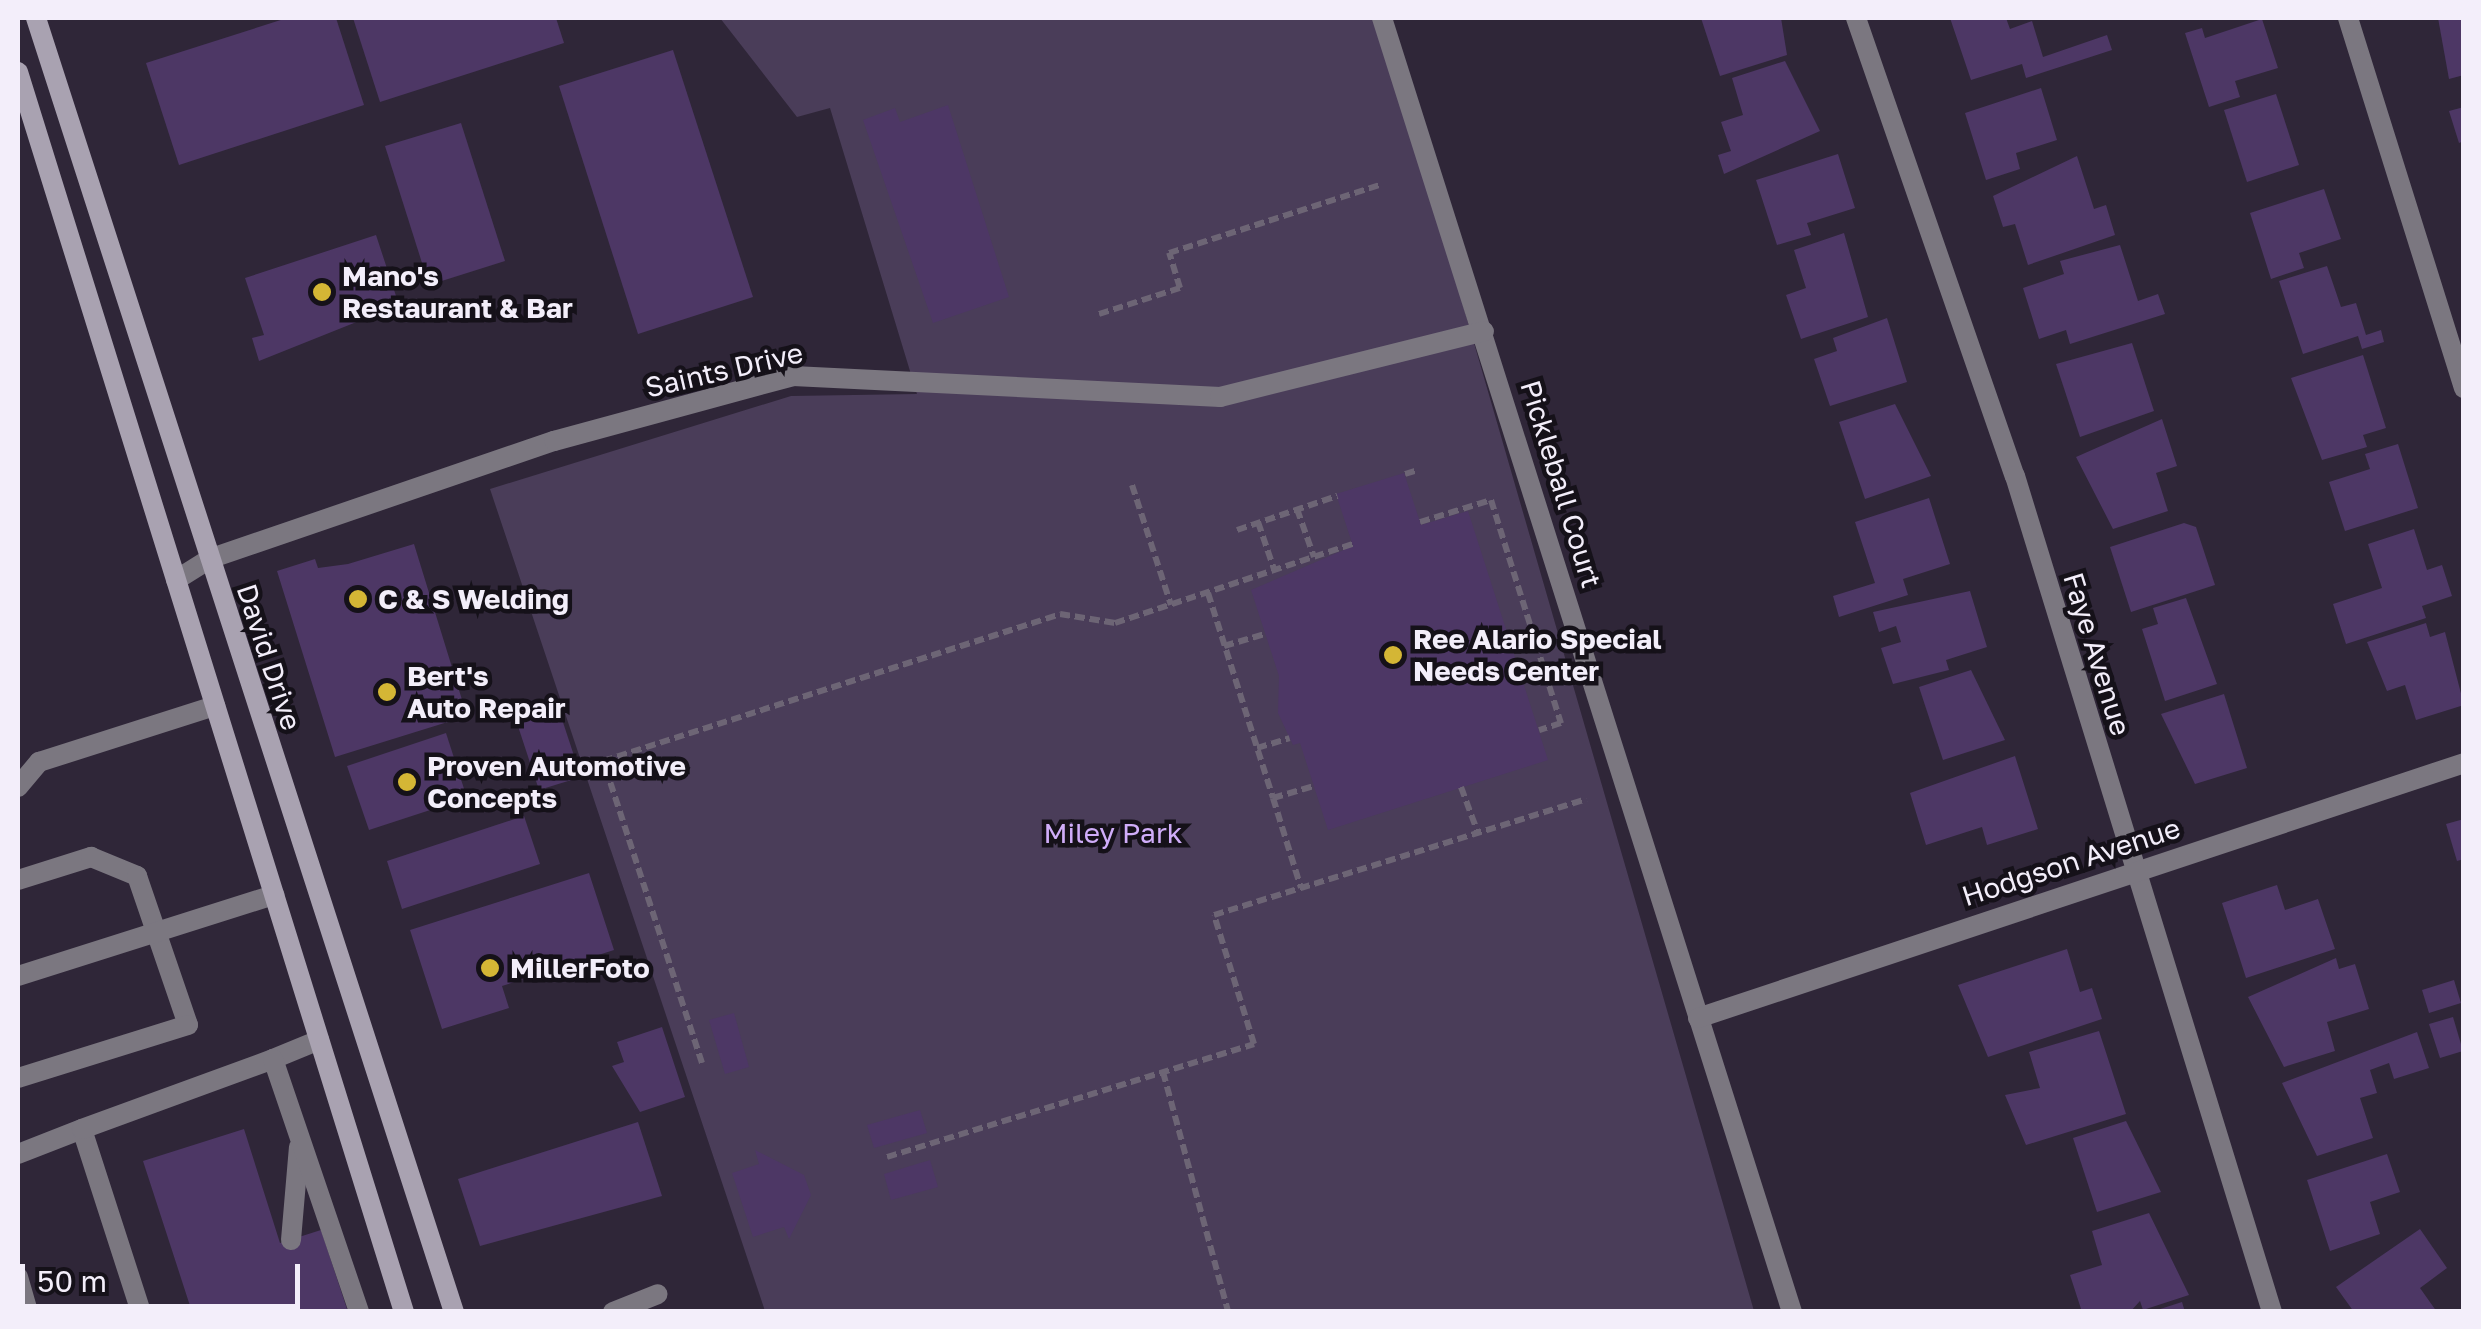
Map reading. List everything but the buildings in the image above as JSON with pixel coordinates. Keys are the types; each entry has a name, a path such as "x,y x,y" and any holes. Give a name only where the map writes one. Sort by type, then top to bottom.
{"main road":[{"name":"David Drive","path":"36,18 454,1312"},
{"path":"18,72 404,1312"}],"street":[{"name":"Pickleball Court","path":"1382,18 1792,1312"},
{"name":"Faye Avenue","path":"1856,18 2014,476 2272,1312"},
{"path":"2348,18 2464,388"},
{"name":"Saints Drive","path":"176,580 209,559 554,441 793,376 1220,397 1484,332"},
{"path":"18,788 28,760 215,706"},
{"name":"Hodgson Avenue","path":"1698,1018 2464,763"},
{"path":"18,880 91,857 137,876 188,1025 18,1078"},
{"path":"18,976 274,895"},
{"path":"18,1154 319,1040"},
{"path":"273,1059 359,1312"},
{"path":"82,1129 141,1312"},
{"path":"290,1240 300,1137"},
{"path":"18,1277 28,1312"},
{"path":"613,1312 658,1294"}],"path":[{"path":"1099,314 1180,288 1169,253 1380,185"},
{"path":"1405,474 1418,470"},
{"path":"1132,485 1171,605"},
{"path":"1237,530 1337,496"},
{"path":"1420,522 1491,500 1561,723 1538,730"},
{"path":"1297,509 1314,557"},
{"path":"1258,522 1276,572"},
{"path":"702,1063 603,760 1060,614 1106,625 1352,544"},
{"path":"1208,594 1301,888"},
{"path":"1224,646 1265,634"},
{"path":"1257,748 1290,738"},
{"path":"1273,798 1314,786"},
{"path":"1461,787 1478,833"},
{"path":"887,1157 1254,1044 1214,915 1586,799"},
{"path":"1163,1072 1228,1312"}],"green space":[{"name":"Miley Park","path":"720,18 1380,18 1754,1311 765,1311 490,489 791,396 917,394 830,108 797,117"}],"place":[{"name":"Mano's Restaurant & Bar","path":"322,292"},
{"name":"C & S Welding","path":"358,599"},
{"name":"Ree Alario Special Needs Center","path":"1393,655"},
{"name":"Bert's Auto Repair","path":"387,692"},
{"name":"Proven Automotive Concepts","path":"407,782"},
{"name":"MillerFoto","path":"490,968"}]}
